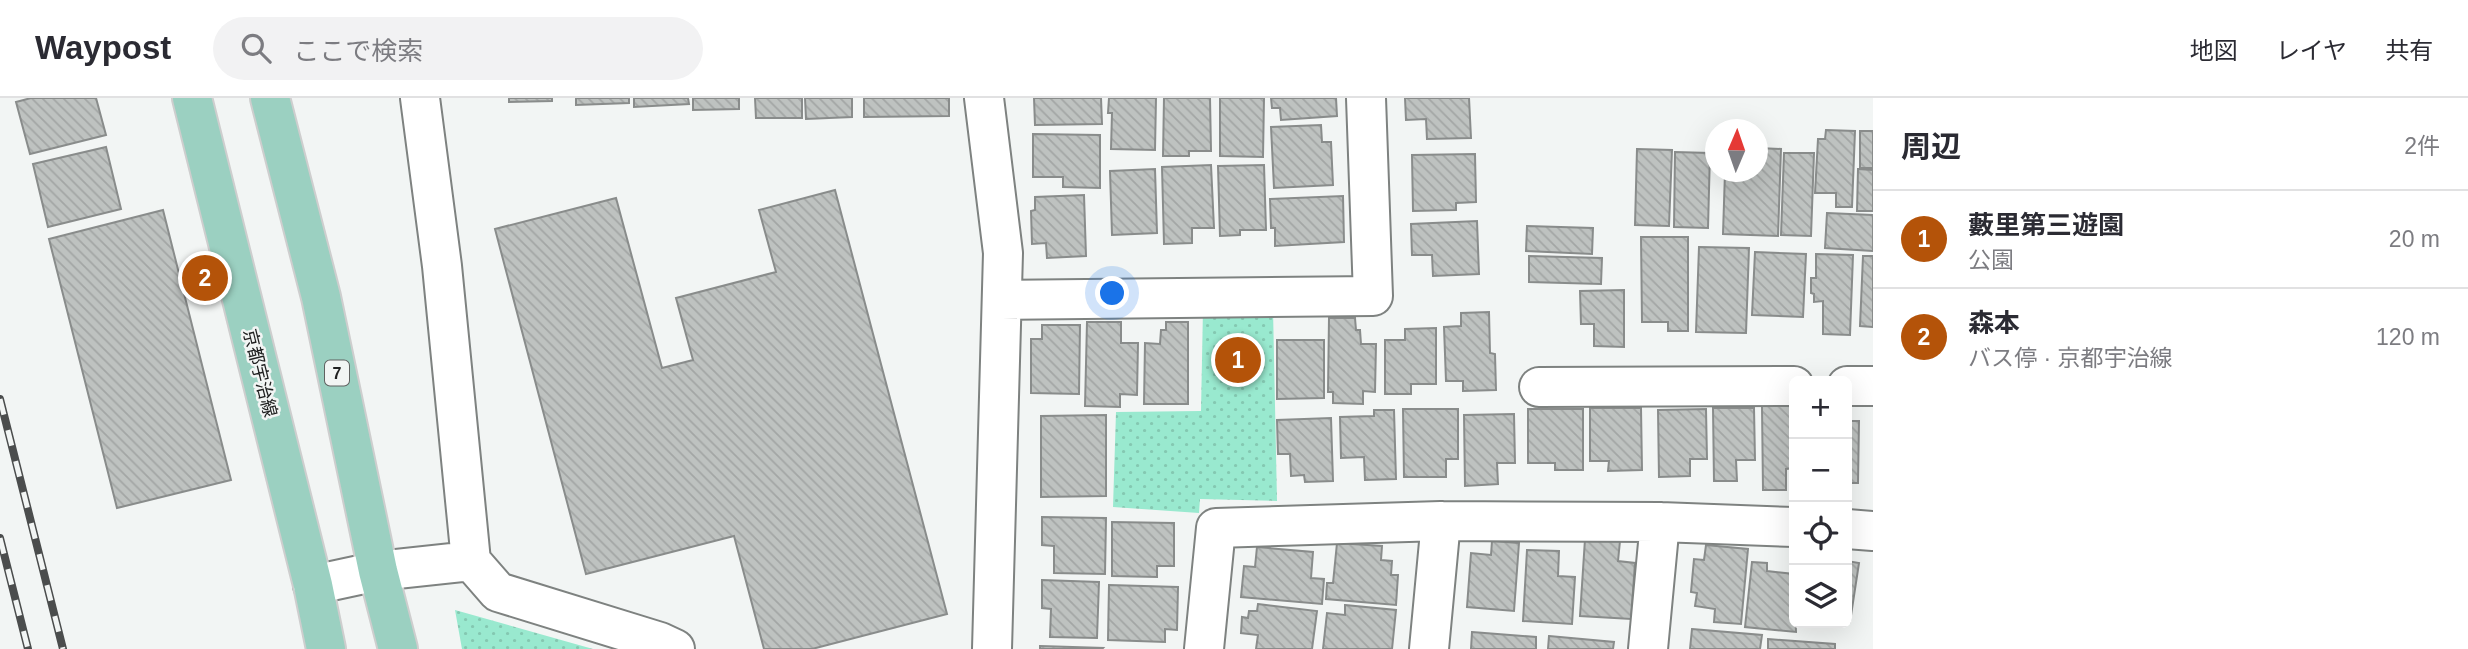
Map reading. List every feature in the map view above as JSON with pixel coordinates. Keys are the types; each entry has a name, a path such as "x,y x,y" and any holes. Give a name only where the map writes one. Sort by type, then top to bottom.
{"main road":[{"name":"京都宇治線","path":"191,98 313,585 326,649"},
{"name":"7","path":"270,98 321,297 378,571 398,649"}],"street":[{"path":"420,98 442,266 471,561 498,592 675,649"},
{"path":"985,98 1003,253 992,649"},
{"path":"1002,300 1373,296 1366,98"},
{"path":"1539,387 1789,386"},
{"path":"1852,386 1873,386"},
{"path":"1429,649 1441,520"},
{"path":"1203,649 1216,528 1441,520 1660,522 1789,527"},
{"path":"1648,649 1660,522"},
{"path":"1852,529 1873,531"},
{"path":"313,585 378,571 471,561"}],"green space":[{"path":"1203,308 1273,309 1277,501 1200,499 1199,513 1113,507 1116,412 1201,411"},
{"path":"455,610 593,649 462,649"}],"building":[{"path":"31,98 96,98 106,135 30,154 16,102"},
{"path":"509,98 552,98 552,101 509,102"},
{"path":"576,98 629,98 629,103 576,105"},
{"path":"634,98 688,98 689,104 634,107"},
{"path":"693,98 739,98 739,109 693,110"},
{"path":"755,98 802,98 802,118 756,118"},
{"path":"805,98 852,98 852,117 806,119"},
{"path":"864,98 949,98 949,116 864,117"},
{"path":"1034,98 1101,98 1102,124 1035,125"},
{"path":"1109,98 1156,98 1155,150 1111,149 1112,113 1108,113"},
{"path":"1164,98 1210,98 1211,151 1189,151 1189,156 1163,156"},
{"path":"1220,98 1264,98 1263,157 1220,156"},
{"path":"1271,98 1336,98 1337,116 1281,120 1280,108 1272,108"},
{"path":"1405,98 1469,98 1471,138 1427,139 1426,119 1406,120"},
{"path":"1321,125 1322,142 1331,142 1333,185 1274,188 1271,127"},
{"path":"1826,130 1855,131 1852,207 1836,207 1836,193 1815,193 1818,139 1825,139"},
{"path":"1860,131 1873,131 1873,168 1860,168"},
{"path":"1033,134 1100,135 1100,188 1063,187 1063,177 1033,177"},
{"path":"106,147 121,209 48,227 33,164"},
{"path":"1768,148 1781,149 1778,236 1723,234 1725,182 1768,182"},
{"path":"1637,149 1672,150 1669,226 1635,225"},
{"path":"1675,152 1705,153 1705,182 1709,182 1708,228 1674,227"},
{"path":"1784,153 1814,153 1811,236 1781,235"},
{"path":"1475,154 1476,202 1456,203 1456,210 1413,211 1412,155"},
{"path":"1211,165 1214,228 1192,228 1192,243 1164,244 1162,167"},
{"path":"1264,165 1266,230 1240,230 1240,235 1220,236 1218,166"},
{"path":"1155,169 1157,233 1112,235 1110,171"},
{"path":"1858,169 1873,170 1873,211 1857,211"},
{"path":"835,190 947,614 812,649 764,649 734,536 586,574 495,229 616,198 662,368 693,360 676,298 776,272 759,210"},
{"path":"1084,195 1086,256 1047,258 1046,243 1032,244 1031,211 1035,210 1035,197"},
{"path":"1343,196 1344,242 1275,246 1270,199"},
{"path":"163,210 231,480 117,508 49,239"},
{"path":"1827,213 1873,215 1873,251 1825,248"},
{"path":"1477,221 1479,274 1433,276 1432,255 1412,255 1411,224"},
{"path":"1527,226 1593,228 1592,254 1526,251"},
{"path":"1641,237 1688,237 1688,331 1668,331 1668,322 1642,322"},
{"path":"1699,247 1749,248 1746,333 1696,332"},
{"path":"1755,252 1806,254 1803,317 1752,315"},
{"path":"1816,254 1853,255 1850,335 1823,334 1823,301 1814,302 1814,294 1811,293 1811,278 1816,278"},
{"path":"1529,256 1602,258 1601,284 1529,282"},
{"path":"1863,256 1873,256 1873,327 1860,326"},
{"path":"1624,290 1624,347 1594,346 1594,324 1581,324 1580,291"},
{"path":"1489,312 1490,353 1495,354 1496,390 1463,391 1463,381 1446,381 1444,327 1461,326 1461,313"},
{"path":"1329,318 1355,318 1356,330 1360,330 1361,344 1376,344 1375,392 1363,391 1363,404 1333,403 1333,392 1328,392"},
{"path":"1087,322 1121,322 1121,343 1138,343 1137,395 1120,394 1120,407 1085,406"},
{"path":"1166,322 1188,322 1188,404 1144,404 1145,343 1160,344 1161,330 1166,330"},
{"path":"1042,325 1080,325 1079,394 1031,393 1031,339 1042,339"},
{"path":"1436,328 1436,384 1411,384 1411,394 1385,394 1385,340 1405,340 1405,329"},
{"path":"1277,340 1324,340 1324,398 1277,399"},
{"path":"1762,406 1789,406 1789,469 1786,469 1786,490 1763,490"},
{"path":"1590,408 1641,408 1642,470 1608,471 1609,461 1590,461"},
{"path":"1713,408 1754,408 1755,460 1736,460 1737,481 1714,481"},
{"path":"1403,409 1458,409 1458,459 1446,459 1446,477 1404,477"},
{"path":"1528,409 1583,409 1583,470 1555,470 1555,463 1528,463"},
{"path":"1706,409 1707,459 1690,459 1690,476 1659,477 1658,410"},
{"path":"1374,410 1394,410 1396,479 1365,480 1364,457 1341,458 1340,417 1374,416"},
{"path":"1514,414 1515,463 1497,463 1498,484 1465,486 1464,415"},
{"path":"1106,415 1106,496 1041,497 1041,416"},
{"path":"1331,418 1333,481 1305,482 1304,475 1291,476 1290,454 1278,454 1277,420"},
{"path":"1852,421 1859,421 1858,483 1852,483"},
{"path":"1042,517 1106,518 1105,574 1054,573 1054,546 1042,545"},
{"path":"1112,522 1174,523 1174,566 1157,566 1157,577 1112,576"},
{"path":"1585,539 1620,541 1618,561 1635,563 1631,619 1580,616"},
{"path":"1492,541 1519,543 1514,611 1467,607 1471,553 1491,555"},
{"path":"1337,543 1382,546 1381,560 1392,561 1391,575 1398,575 1396,605 1326,599 1327,583 1333,583"},
{"path":"1706,545 1748,549 1741,624 1714,622 1715,609 1695,606 1697,593 1691,592 1694,559 1704,560"},
{"path":"1257,547 1313,552 1311,578 1324,579 1322,604 1241,597 1244,566 1255,567"},
{"path":"1527,550 1559,551 1558,576 1575,577 1572,624 1523,621"},
{"path":"1752,562 1767,563 1767,571 1789,573 1789,628 1796,628 1796,632 1745,627"},
{"path":"1852,562 1859,563 1852,609"},
{"path":"1042,580 1099,582 1097,638 1050,637 1051,609 1042,608"},
{"path":"1109,585 1178,587 1177,630 1165,629 1165,642 1108,640"},
{"path":"1258,604 1317,611 1312,649 1256,649 1258,635 1241,633 1242,617 1248,618 1249,611 1257,611"},
{"path":"1345,605 1396,610 1392,649 1323,649 1327,613 1345,615"},
{"path":"1692,629 1762,635 1760,649 1690,649"},
{"path":"1472,632 1536,637 1536,649 1471,649"},
{"path":"1549,636 1614,642 1613,649 1548,649"},
{"path":"1768,639 1835,644 1835,649 1768,649"},
{"path":"1040,646 1103,648 1040,649"}],"railway":[{"path":"0,399 63,649"},
{"path":"0,538 28,649"}],"place":[{"name":"森本","path":"205,278"},
{"name":"藪里第三遊園","path":"1238,360"}]}
